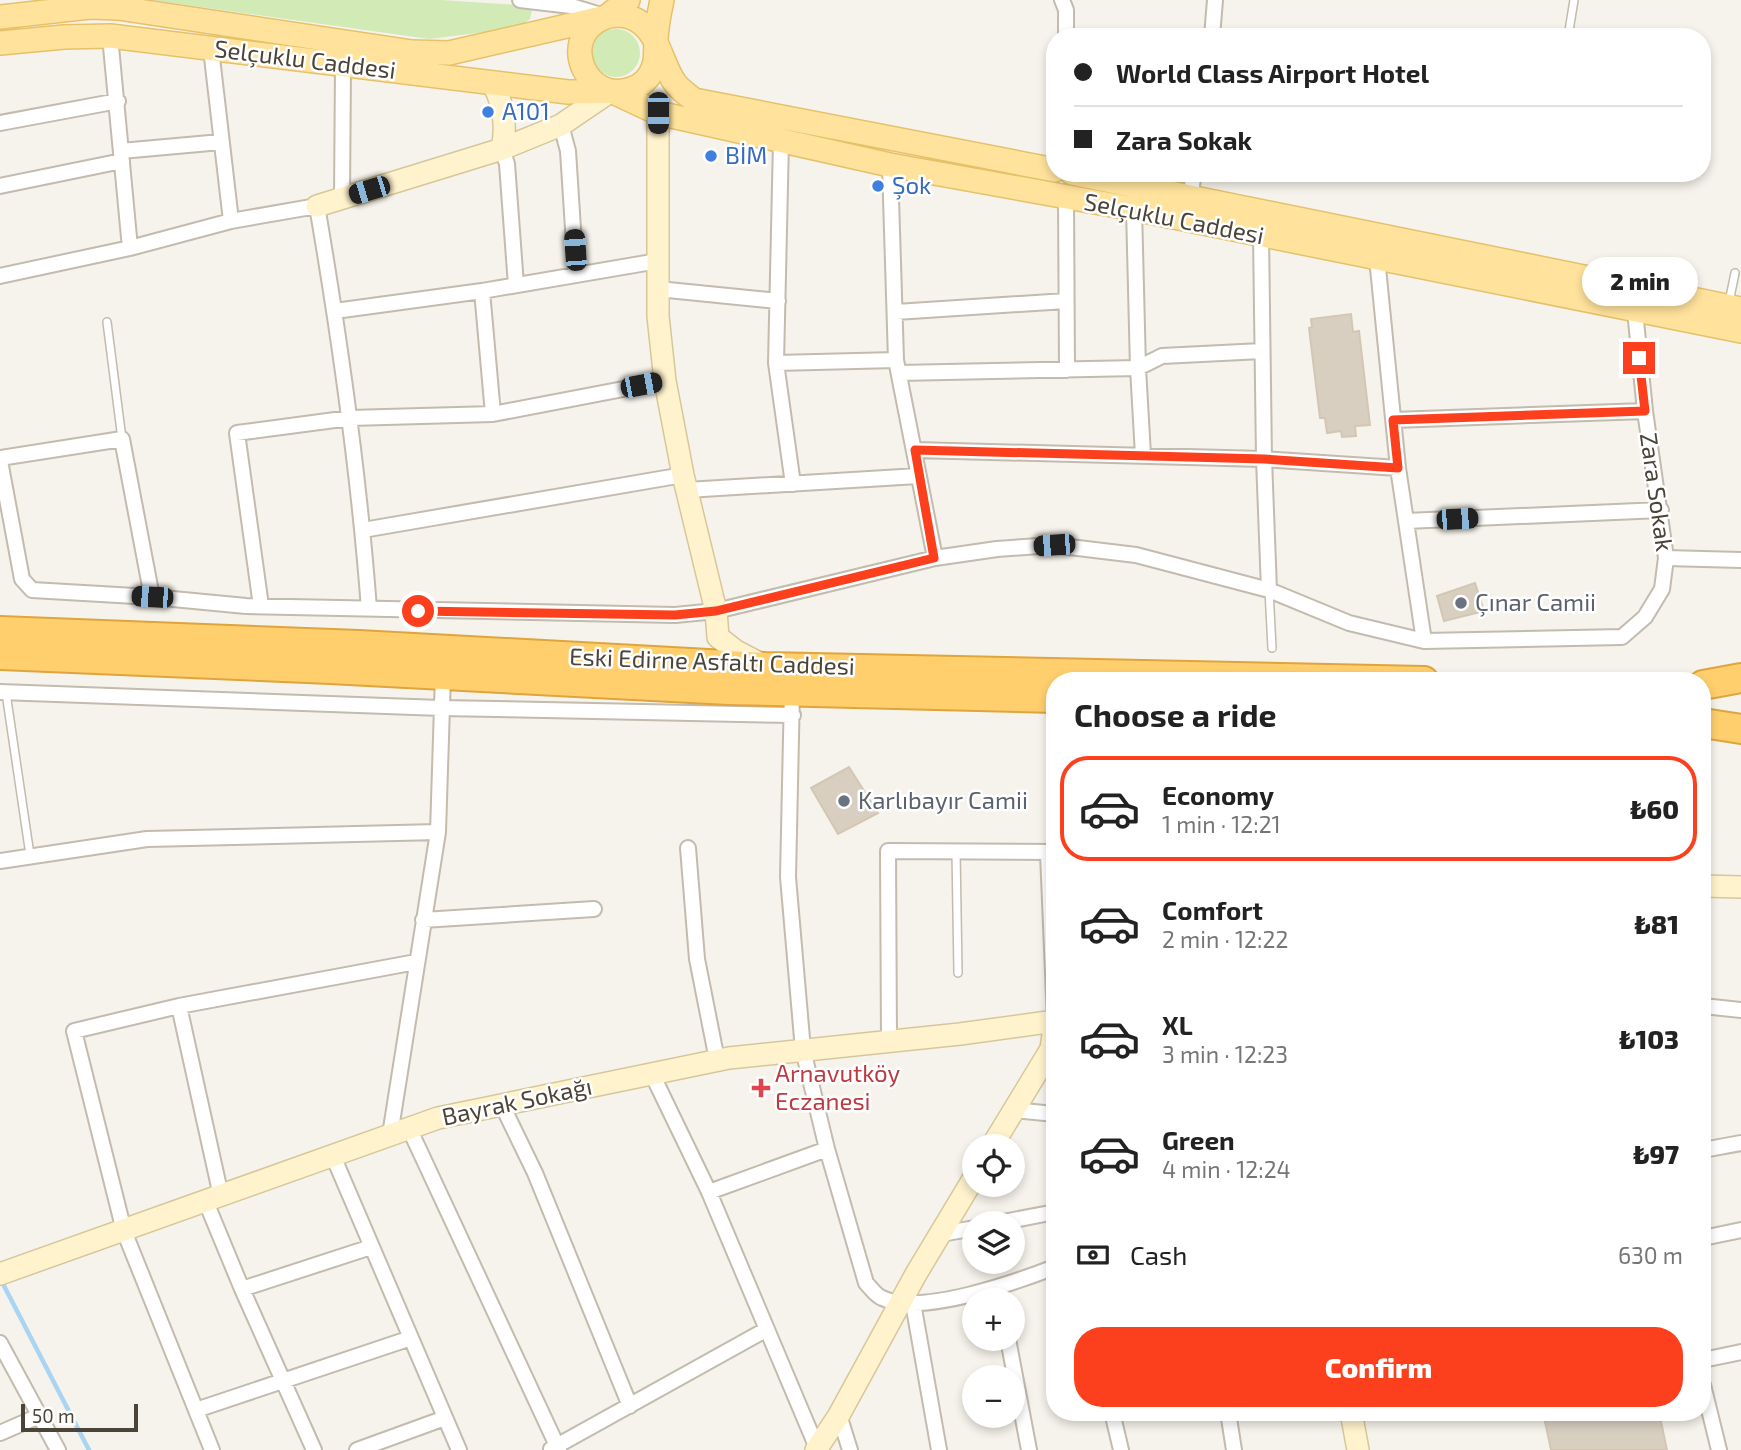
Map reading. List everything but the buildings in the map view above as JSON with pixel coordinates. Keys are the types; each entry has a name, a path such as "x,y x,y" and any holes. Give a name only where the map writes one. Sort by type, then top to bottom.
{"highway":[{"name":"Eski Edirne Asfaltı Caddesi","path":"0,631 345,645 765,667 1046,673"},
{"name":"Eski Edirne Asfaltı Caddesi","path":"0,655 443,675 793,703 1046,698"},
{"path":"1711,684 1741,678"},
{"path":"1711,686 1741,687"},
{"path":"1711,715 1741,716"},
{"path":"1711,724 1741,729"}],"main road":[{"path":"606,17 628,0"},
{"path":"656,44 657,19 662,0"},
{"name":"Selçuklu Caddesi","path":"0,17 90,7 118,8 412,52 449,53 606,17 629,16 641,22 650,32 675,84 694,100 1046,168"},
{"name":"Selçuklu Caddesi","path":"606,17 587,30 579,51 580,64 586,76 596,85 658,113 891,165 1261,235 1377,247 1734,319"},
{"name":"Selçuklu Caddesi","path":"0,43 110,36 568,92 621,92 634,89 645,81 653,70 656,44"},
{"path":"493,83 501,99 506,131 502,149"},
{"path":"317,206 502,149 561,125 611,91"},
{"path":"658,113 658,316 666,381 685,483 716,611 718,637 727,646 765,667"},
{"name":"Selçuklu Caddesi","path":"1116,182 1190,197 1635,311 1734,319"},
{"path":"679,662 703,650 718,637"},
{"path":"1711,889 1741,887"},
{"name":"Bayrak Sokağı","path":"5,1272 438,1118 717,1060 1046,1022"},
{"path":"999,1134 1046,1057"},
{"path":"816,1449 907,1303 963,1197"},
{"path":"1353,1421 1358,1450"}],"street":[{"path":"520,0 570,6 606,17"},
{"path":"1062,0 1066,10 1066,28"},
{"path":"1213,28 1215,0"},
{"path":"110,36 130,248"},
{"path":"211,48 231,221"},
{"path":"342,66 342,198"},
{"path":"0,123 118,101"},
{"path":"561,125 568,151 576,275"},
{"path":"781,141 776,363 793,484"},
{"path":"0,186 121,156 221,142"},
{"path":"502,149 507,164 516,285"},
{"path":"891,165 898,367 934,558"},
{"path":"1190,197 1192,182"},
{"path":"1066,198 1067,370"},
{"path":"0,276 130,248 231,221 317,206 350,418 369,610"},
{"path":"1134,209 1143,456"},
{"path":"1261,235 1269,590"},
{"path":"152,597 122,439 0,459 22,579 32,590 261,606 675,615 716,611 934,558 997,549 1054,545 1136,555 1269,590 1349,623 1424,641 1398,468 1377,247"},
{"path":"335,311 482,291 658,261"},
{"path":"658,289 778,301"},
{"path":"482,291 493,414"},
{"path":"896,312 1066,301"},
{"name":"Zara Sokak","path":"1424,641 1622,638 1645,617 1662,589 1666,558 1645,411 1635,311"},
{"path":"776,363 1067,370 1138,368 1162,356 1262,351"},
{"path":"261,606 237,433 350,418 493,414 666,381"},
{"path":"1393,420 1645,411"},
{"path":"915,450 1264,459 1398,468"},
{"path":"363,530 685,483 793,484 918,477"},
{"path":"1406,521 1661,510"},
{"path":"1666,558 1741,560"},
{"path":"443,675 438,832 416,962 400,1132 555,1449 767,1329"},
{"name":"Eski Edirne Asfaltı Caddesi","path":"3,693 441,708 793,703"},
{"path":"793,703 789,877 803,1050 827,1149 866,1283 881,1297 907,1303 962,1298"},
{"path":"0,861 147,839 438,832"},
{"path":"688,848 697,959 717,1060"},
{"path":"889,1041 888,851 1046,853"},
{"path":"423,920 594,909"},
{"path":"212,1450 124,1231 74,1031 179,1006 416,962"},
{"path":"179,1006 214,1199 242,1289 314,1450"},
{"path":"1711,1007 1741,1010"},
{"path":"652,1074 709,1192 816,1449"},
{"path":"502,1105 535,1173 630,1406"},
{"path":"1013,1110 1046,1113"},
{"path":"1711,1149 1741,1143"},
{"path":"709,1192 827,1149"},
{"path":"333,1156 459,1450"},
{"path":"1025,1218 1046,1214"},
{"path":"941,1234 962,1230"},
{"path":"1711,1236 1741,1230"},
{"path":"242,1289 371,1247"},
{"path":"1012,1288 1046,1271"},
{"path":"907,1303 939,1450"},
{"path":"196,1410 411,1338"},
{"path":"0,1343 58,1450"},
{"path":"1010,1351 1028,1450"},
{"path":"1711,1358 1741,1352"},
{"path":"839,1415 850,1450"},
{"path":"0,1433 39,1416"},
{"path":"1711,1418 1719,1450"},
{"path":"357,1450 445,1419"},
{"path":"1114,1421 1121,1450"},
{"path":"1229,1421 1234,1450"}],"lane":[{"path":"1569,28 1574,0"},
{"path":"1734,319 1735,273"},
{"path":"107,322 122,439"},
{"path":"1269,590 1272,648"},
{"path":"3,693 30,855"},
{"path":"956,850 958,973"}],"green space":[{"path":"151,0 441,0 533,6 530,19 517,28 429,39"},
{"path":"616,29 633,36 640,53 633,70 616,77 599,70 592,53 599,36"}],"waterway":[{"path":"1,1280 89,1450"}],"place":[{"name":"A101","path":"488,112"},
{"name":"BİM","path":"711,156"},
{"name":"Şok","path":"878,186"},
{"name":"Çınar Camii","path":"1461,603"},
{"name":"Karlıbayır Camii","path":"844,801"},
{"name":"Arnavutköy Eczanesi","path":"761,1088"}],"route":[{"path":"418,611 622,615 675,615 716,611 934,558 915,450 1264,459 1398,468 1393,420 1645,411 1639,358"}]}
